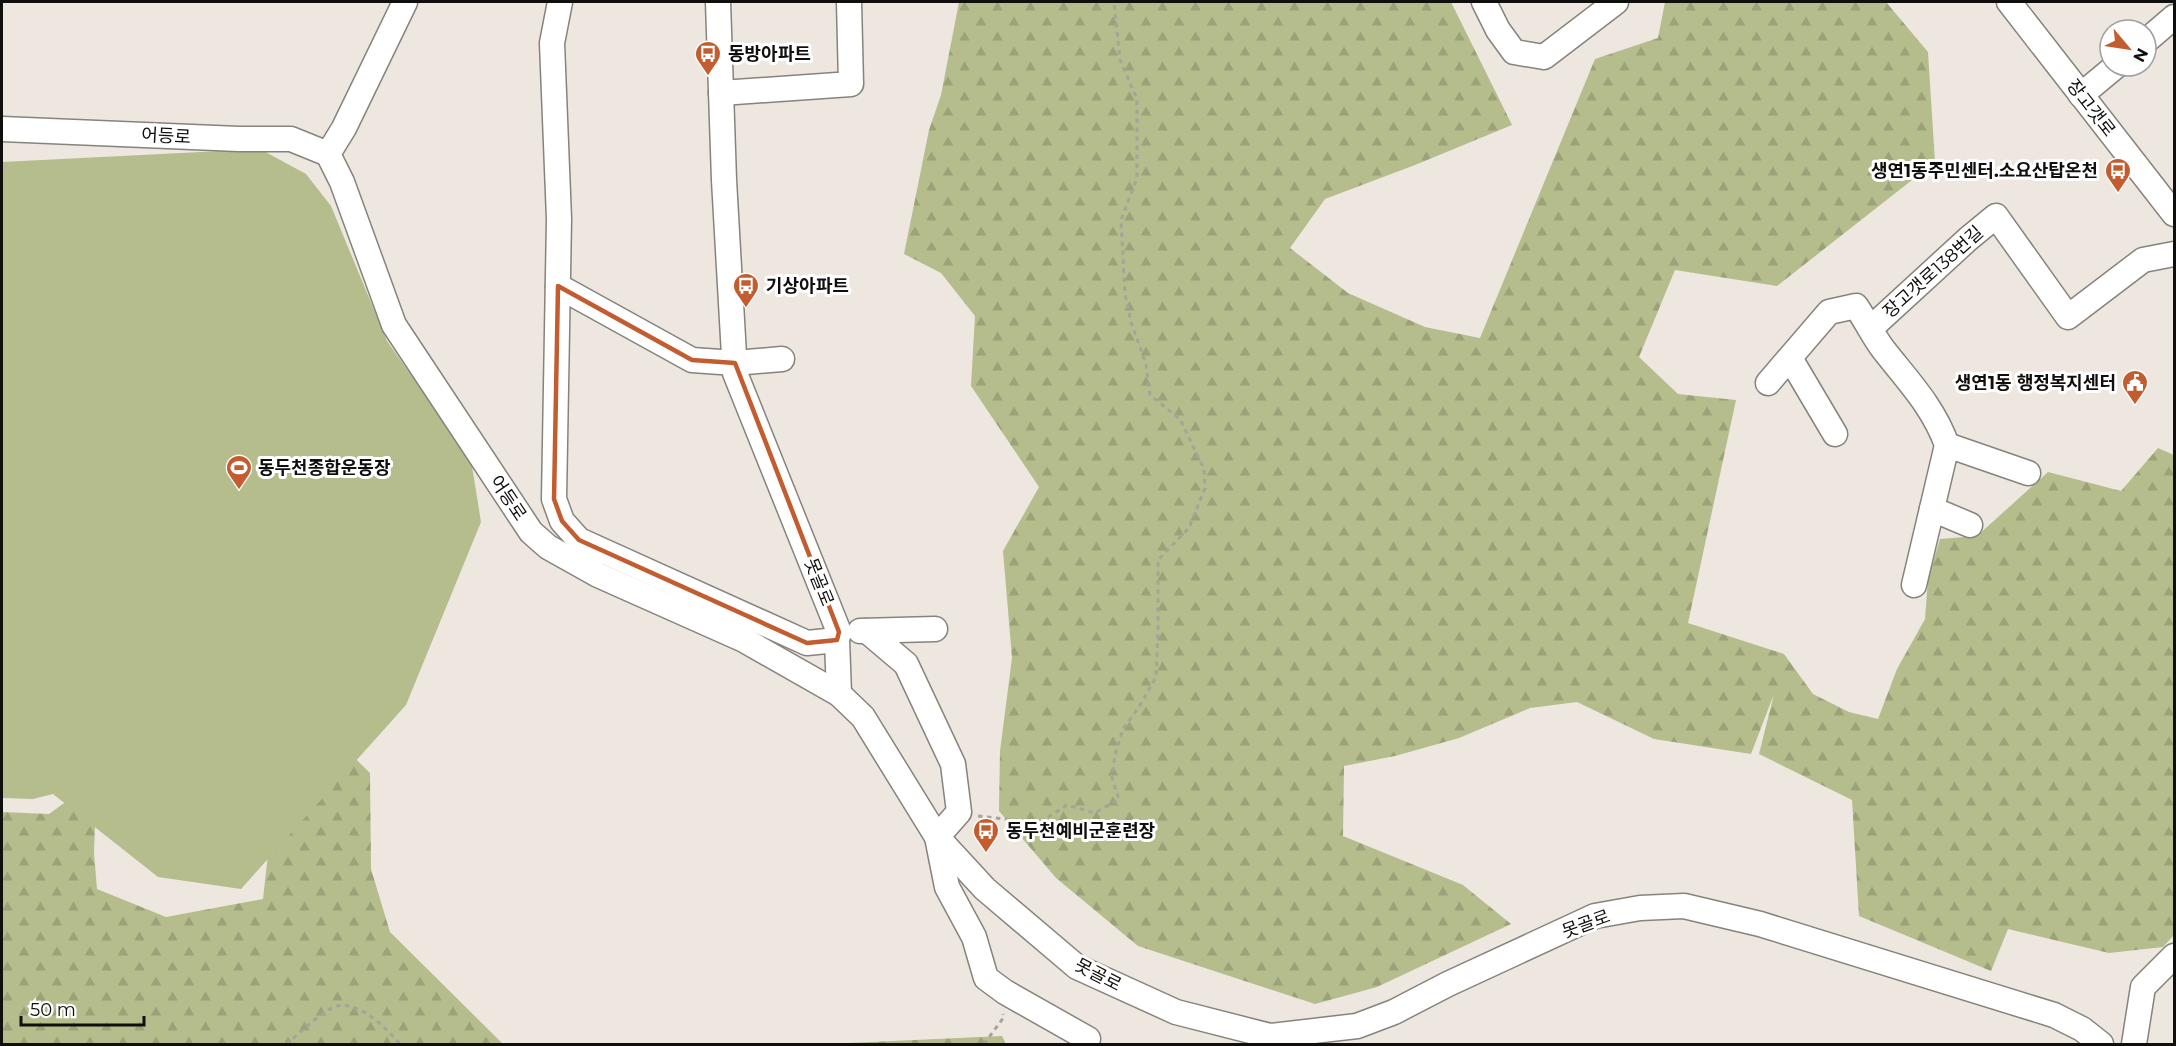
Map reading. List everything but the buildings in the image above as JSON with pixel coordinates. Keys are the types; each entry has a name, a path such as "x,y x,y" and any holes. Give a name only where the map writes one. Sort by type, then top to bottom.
{"street":[{"path":"328,154 344,128 405,2"},
{"path":"560,2 552,43 559,219 554,499 562,521 579,540 807,644 867,631 935,629"},
{"name":"못골로","path":"718,2 735,373 838,636 839,694 863,717 937,837 985,890 1077,967 1176,1012 1270,1036 1357,1026 1394,1012 1448,984 1595,916 1640,908 1684,906 1760,924 2054,1015 2082,1029 2101,1044"},
{"path":"721,93 851,84 849,2"},
{"path":"1484,2 1498,30 1514,52 1544,57 1616,2"},
{"name":"장고갯로","path":"2009,2 2175,214"},
{"path":"2158,31 2175,17"},
{"path":"2081,95 2102,78"},
{"name":"어등로","path":"2,129 291,139 328,154 342,182 394,325 531,532 548,547 598,575 744,640 839,694"},
{"name":"장고갯로138번길","path":"1871,328 1996,216 2068,317 2144,260 2175,254"},
{"path":"558,286 692,360 735,363 783,360"},
{"name":"장고갯로138번길","path":"1768,383 1829,312 1856,306 1882,348 1902,370 1940,423 1947,445"},
{"path":"1790,358 1834,434"},
{"path":"1914,585 1947,445 2028,473"},
{"path":"1932,509 1970,525"},
{"path":"867,631 906,664 953,764 959,812 937,837 947,887 974,937 986,978 1005,992 1088,1039"},
{"path":"2134,1044 2143,987 2175,956"}],"path":[{"path":"959,812 992,819 1039,823 1067,805 1095,813 1119,799 1112,778 1115,755 1123,729 1156,677 1158,560 1190,528 1205,488 1204,469 1180,419 1150,395 1146,364 1131,322 1125,294 1121,220 1137,178 1137,99 1120,60 1114,2"},
{"path":"984,1044 1004,1017 995,985"},
{"path":"286,1044 333,1007 344,1005 368,1014 387,1029 400,1044"}],"highlighted area":[{"path":"558,286 692,360 735,363 839,632 837,640 807,643 579,540 562,521 554,499"}],"green space":[{"path":"959,2 1451,2 1512,125 1325,199 1290,248 1348,293 1425,327 1480,338 1595,59 1658,38 1665,2 1886,2 1928,52 1935,162 1777,286 1675,270 1639,357 1678,394 1736,400 1688,623 1784,654 1813,694 1849,712 1878,719 1897,669 1925,619 1928,579 1940,539 1977,536 2048,472 2121,491 2158,448 2174,455 2174,935 2163,947 2109,953 2008,929 1991,971 1859,916 1852,800 1759,754 1774,694 1751,754 1654,739 1577,702 1530,708 1459,738 1395,756 1344,766 1343,836 1463,885 1511,924 1377,987 1315,1004 1138,946 1056,878 999,811 1000,751 1012,658 1003,551 1039,487 971,386 975,316 941,273 904,254 929,130 941,95"},
{"name":"동두천종합운동장","path":"260,149 306,174 331,206 387,341 471,460 481,522 406,705 241,889 158,877 53,794 33,799 2,798 2,162"},
{"path":"325,729 370,773 371,869 390,932 503,1044 2,1044 2,812 49,814 114,767 95,825 94,853 97,889 166,917 263,899 272,818"},
{"path":"1002,1036 1006,1044 827,1044"}],"place":[{"name":"동방아파트","path":"708,77"},
{"name":"생연1동주민센터.소요산탑온천","path":"2118,194"},
{"name":"기상아파트","path":"746,309"},
{"name":"생연1동 행정복지센터","path":"2135,406"},
{"name":"동두천종합운동장","path":"239,491"},
{"name":"동두천예비군훈련장","path":"986,854"}]}
